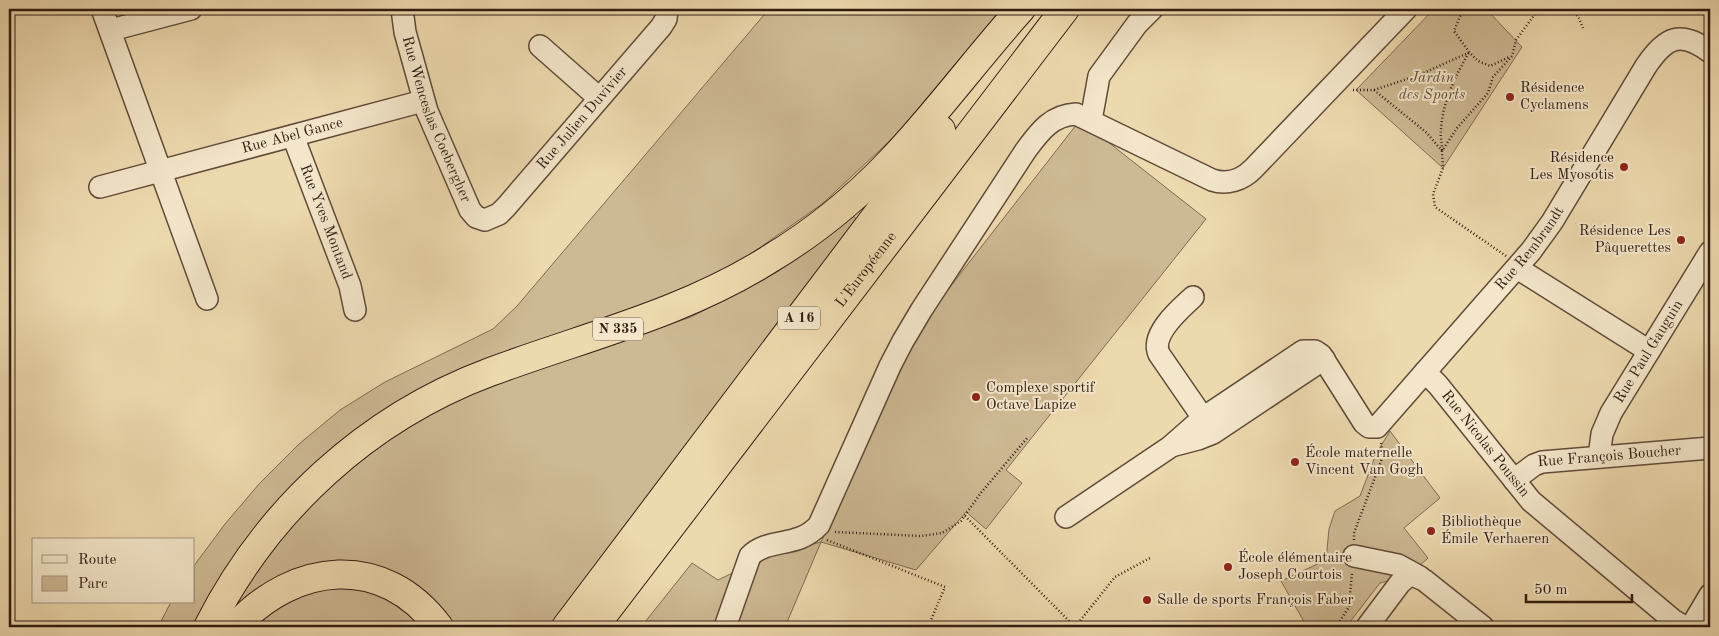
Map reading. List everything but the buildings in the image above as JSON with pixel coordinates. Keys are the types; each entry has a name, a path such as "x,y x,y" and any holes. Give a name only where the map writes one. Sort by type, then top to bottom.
{"highway":[{"name":"N 335","path":"208,627 230,585 274,525 304,492 359,444 397,418 442,393 487,373 682,305 744,275 787,248 845,204 891,161 1021,9"},
{"name":"L'Européenne","path":"566,627 1032,9"},
{"name":"L'Européenne","path":"594,627 1065,9"},
{"path":"612,627 886,265 1012,77"},
{"path":"235,627 256,606 280,590 302,580 331,575 361,576 394,588 418,604 439,627"}],"street":[{"path":"102,9 207,299"},
{"path":"110,30 190,9"},
{"name":"Rue Wenceslas Coebergher","path":"402,9 405,32 423,101 430,119 470,210 476,217 485,220"},
{"name":"Rue Julien Duvivier","path":"485,220 503,211 661,27 666,19 667,9"},
{"path":"1091,120 1099,76 1137,24 1152,9"},
{"path":"725,627 750,556 763,546 790,542 811,533 821,520 903,341 922,309 1041,130 1054,119 1076,114 1212,180 1229,182 1247,174 1406,9"},
{"name":"Rue Rembrandt","path":"1377,427 1517,268 1552,222 1658,49 1670,41 1685,39 1695,42 1710,52"},
{"path":"540,46 599,98"},
{"name":"Rue Abel Gance","path":"100,187 423,101"},
{"name":"Rue Yves Montand","path":"292,136 350,286 355,310"},
{"name":"Rue Paul Gauguin","path":"1600,457 1602,434 1608,420 1709,255"},
{"path":"1517,268 1649,351"},
{"path":"1192,297 1169,321 1156,347 1208,425"},
{"path":"1066,517 1170,447 1208,425 1297,354 1312,350 1318,353 1324,359 1364,423 1369,428 1377,427"},
{"name":"Rue Nicolas Poussin","path":"1425,372 1438,385 1531,501 1673,620 1685,627"},
{"name":"Rue François Boucher","path":"1514,480 1534,465 1542,462 1710,448"},
{"path":"1354,556 1398,565 1420,577 1481,627"},
{"path":"1368,627 1404,579 1412,575 1420,577"},
{"path":"1691,627 1710,595"}],"path":[{"path":"1463,9 1454,31 1478,62 1490,66 1512,56"},
{"path":"1442,151 1457,128 1488,93 1494,77 1512,56 1516,40 1535,14 1541,9"},
{"path":"1568,9 1578,16 1583,28"},
{"path":"1330,89 1374,90 1419,76 1469,52"},
{"path":"1469,52 1458,71 1446,104 1441,130 1443,168 1433,194 1435,207 1505,255 1517,268"},
{"path":"1374,90 1427,133 1442,151"},
{"path":"1336,627 1349,607 1354,556 1354,533 1383,456 1377,427"},
{"path":"811,533 833,532 921,536 942,533 961,521 980,494 1028,437"},
{"path":"965,516 1075,627 1115,577 1150,558"},
{"path":"811,533 945,587 928,627"}],"green space":[{"path":"769,9 1001,9 896,135 822,204 748,256 680,292 601,320 302,478 271,507 228,565 192,627 158,627 170,604 195,604 195,565 225,524 259,484 299,444 340,410 385,382 493,329 517,306"},
{"name":"Jardin des Sports","path":"1434,9 1486,9 1522,47 1443,168 1356,90"},
{"name":"Complexe sportif Octave Lapize","path":"1080,120 1206,219 1006,470 1022,483 986,529 966,512 916,570 821,542 922,323"},
{"path":"853,216 859,221 549,627 447,627 373,570 221,623 281,532 363,456 417,421 470,391 691,317 777,272"},
{"path":"1390,431 1440,498 1404,528 1428,558 1408,576 1380,583 1346,627 1307,627 1281,581 1326,560 1329,529 1335,511 1360,496 1376,454"},
{"path":"821,542 785,627 641,627 692,563 718,580 768,556"},
{"path":"327,586 376,591 402,605 425,627 249,627 289,596"}],"place":[{"name":"Résidence Cyclamens","path":"1510,97"},
{"name":"Résidence Les Myosotis","path":"1624,167"},
{"name":"Résidence Les Pâquerettes","path":"1681,240"},
{"name":"Complexe sportif Octave Lapize","path":"976,397"},
{"name":"École maternelle Vincent Van Gogh","path":"1295,462"},
{"name":"Bibliothèque Émile Verhaeren","path":"1431,531"},
{"name":"École élémentaire Joseph Courtois","path":"1228,567"},
{"name":"Salle de sports François Faber","path":"1147,600"}]}
